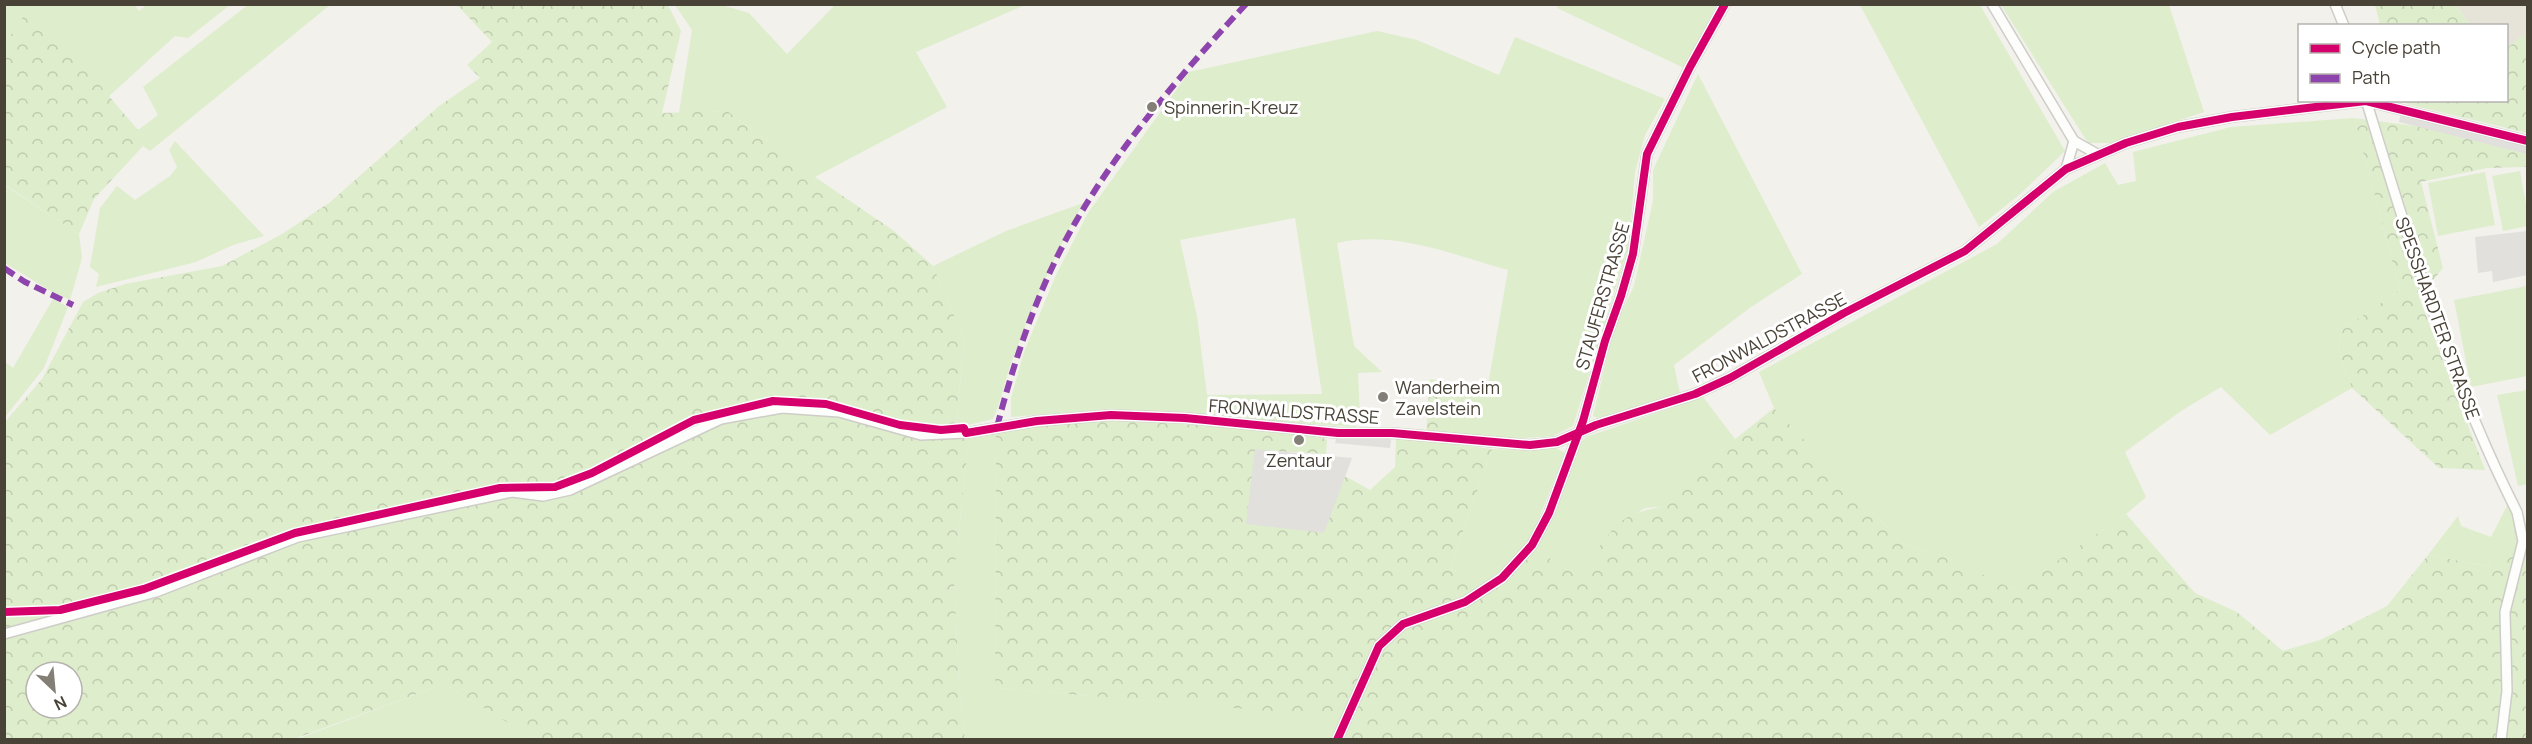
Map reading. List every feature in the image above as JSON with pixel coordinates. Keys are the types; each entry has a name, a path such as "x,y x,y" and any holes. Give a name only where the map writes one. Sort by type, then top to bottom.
{"street":[{"name":"STAUFERSTRASSE","path":"1337,740 1379,646 1403,624 1473,597 1502,578 1532,545 1549,513 1578,433 1633,254 1647,154 1679,86 1725,4"},
{"path":"1992,4 2074,141 2097,154"},
{"path":"2335,4 2343,24"},
{"name":"FRONWALDSTRASSE","path":"4,634 156,592 298,537 512,492 543,496 570,490 721,419 782,408 839,412 921,435 966,433 1038,421 1111,415 1185,418 1338,433 1392,433 1530,445 1557,442 1704,390 1844,313 1965,251 2066,169 2097,154 2178,128 2221,119 2285,108 2354,102"},
{"name":"SPESSHARDTER STRASSE","path":"2366,102 2416,264 2441,336 2465,399 2517,512 2521,530 2523,541 2505,612 2507,691 2501,740"},
{"name":"FRONWALDSTRASSE","path":"2370,102 2528,141"},
{"path":"2066,169 2074,141"}],"shaded area":[{"path":"2456,5 2527,5 2527,33 2508,47 2508,24 2469,24"},
{"path":"2402,109 2527,141 2527,154 2399,122"},
{"path":"2527,231 2527,275 2493,282 2492,271 2478,273 2475,237"},
{"path":"1338,433 1392,433 1390,448 1335,443"},
{"path":"1255,449 1352,458 1324,533 1246,524"}],"green space":[{"path":"134,4 139,11 146,5 230,5 188,38 175,36 108,97 91,75 27,12 5,44 4,5"},
{"path":"249,4 330,5 150,151 143,146 138,130 158,115 143,87"},
{"path":"1558,4 1717,5 1684,68 1557,8"},
{"path":"457,5 668,5 681,31 662,113 727,111 815,177 894,231 933,266 964,339 956,427 969,439 954,575 959,687 965,739 535,739 444,684 294,739 5,740 5,422 42,379 83,302 98,293 125,284 222,266 282,234 329,203 439,106 480,78 467,65 492,42"},
{"path":"675,5 721,5 749,13 787,54 835,5 1025,5 916,52 947,107 815,177 727,111 679,113 692,30"},
{"path":"1860,5 1980,5 2065,151 2019,195 1979,227"},
{"path":"2001,5 2169,5 2204,112 2112,143 2088,143"},
{"path":"2375,5 2456,5 2469,24 2380,24"},
{"path":"27,11 91,75 138,130 143,146 94,199 79,234 5,185 5,44"},
{"path":"1377,31 1417,40 1499,75 1515,37 1665,99 1645,135 1635,172 1629,245 1573,426 1553,436 1495,440 1451,435 1455,383 1488,385 1508,270 1424,246 1380,240 1337,243 1354,346 1382,372 1358,373 1360,415 1355,427 1110,409 1011,417 1011,398 1024,352 1056,275 1088,213 1189,72","holes":["1295,218 1322,394 1207,395 1197,316 1180,240"]},
{"path":"2527,33 2527,133 2406,102 2508,102 2508,47"},
{"path":"1698,74 1802,274 1751,307 1674,365 1680,394 1598,418 1593,416 1614,328 1634,286 1653,201 1653,170"},
{"path":"2354,118 2400,290 2343,329 2338,348 2352,388 2270,435 2221,387 2181,411 2125,452 2146,497 2126,514 2015,590 1944,556 1903,544 1774,408 1759,372 1997,244 2053,192 2105,163 2118,185 2136,181 2133,152 2231,127"},
{"path":"2354,118 2430,128 2527,154 2527,180 2526,167 2487,168 2421,182 2443,268 2419,297 2485,470 2439,468 2352,388 2338,348 2343,329 2400,290"},
{"path":"175,141 264,236 233,245 196,262 96,287 99,274 90,267 100,208 117,186 135,200 170,176 177,167 169,150"},
{"path":"2520,171 2527,210 2527,226 2503,231 2492,176"},
{"path":"2485,172 2495,225 2438,236 2428,183"},
{"path":"4,185 79,234 82,258 70,300 52,292 5,263"},
{"path":"1083,203 1054,260 1029,318 993,419 956,428 964,339 933,266 1006,231"},
{"path":"2527,286 2527,376 2471,387 2454,300"},
{"path":"53,299 68,307 44,368 5,417 5,362 13,368"},
{"path":"1430,379 1455,383 1451,435 1426,433"},
{"path":"2527,390 2527,484 2518,486 2497,395"},
{"path":"1703,397 1735,439 1690,476 1685,493 1668,506 1645,508 1618,525 1579,577 1535,549 1577,447 1586,437"},
{"path":"1774,408 1903,544 1944,556 2015,590 2126,514 2195,593 2237,612 2283,651 2320,640 2387,606 2428,555 2492,567 2515,531 2527,533 2527,739 1342,740 1351,718 995,688 996,434 1010,429 1114,420 1244,428 1318,436 1327,440 1326,454 1255,450 1323,533 1345,476 1370,490 1395,467 1396,437 1492,449 1450,568 1484,585 1500,584 1535,549 1579,577 1618,524 1640,512 1661,507 1678,498 1689,476"},
{"path":"996,434 995,688 1345,717 1334,739 965,740 959,687 954,575 969,439"},
{"path":"1555,447 1565,453 1528,546 1500,574 1484,585 1450,568 1492,449 1533,450"},
{"path":"2508,504 2518,526 2493,567 2428,555 2458,516 2461,526 2491,537"},
{"path":"444,684 535,739 294,740"}],"marked path":[{"path":"997,427 1029,322 1050,272 1075,223 1112,165 1154,109 1246,4"},
{"path":"4,268 25,282 73,305"}],"cycle path":[{"path":"1337,740 1379,646 1403,624 1465,602 1502,578 1532,545 1549,513 1583,421 1605,341 1633,254 1647,154 1690,67 1725,4"},
{"path":"4,612 60,610 144,589 295,533 500,488 555,487 592,473 694,420 773,401 826,404 900,425 941,430 964,428 966,433 1037,421 1111,415 1185,418 1338,433 1392,433 1530,445 1557,442 1596,425 1695,394 1730,378 1844,313 1965,251 2066,169 2126,143 2178,127 2232,117 2358,102"},
{"path":"2370,102 2528,141"}],"place":[{"name":"Spinnerin-Kreuz","path":"1152,107"},
{"name":"Wanderheim Zavelstein","path":"1383,397"},
{"name":"Zentaur","path":"1299,440"}]}
